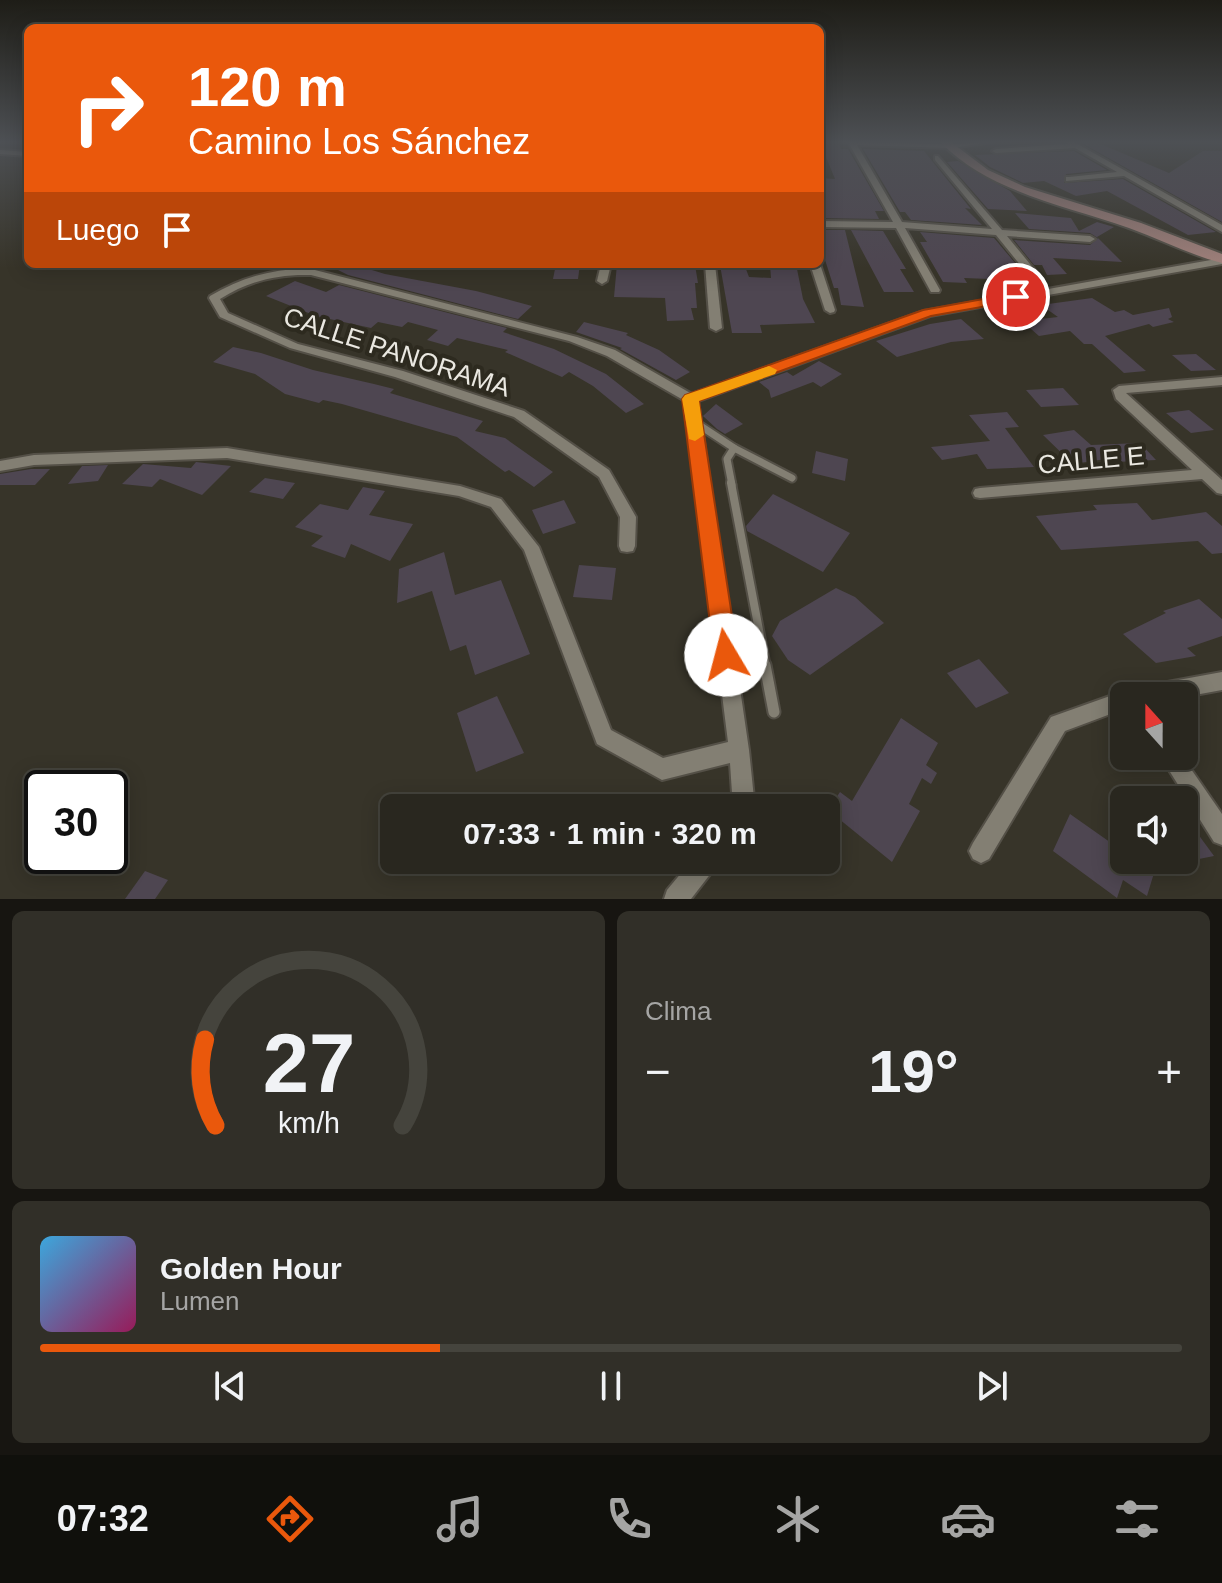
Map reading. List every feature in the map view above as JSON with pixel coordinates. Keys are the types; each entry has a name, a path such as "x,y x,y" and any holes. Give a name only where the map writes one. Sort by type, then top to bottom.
{"street":[{"path":"876,184 935,290"},
{"path":"959,184 1034,275"},
{"path":"1010,184 1151,231 1222,260"},
{"path":"1142,184 1222,229"},
{"path":"824,224 900,225 1090,239"},
{"path":"743,794 691,399 928,313 1222,260"},
{"path":"602,281 605,268"},
{"path":"710,268 716,328"},
{"path":"816,268 830,310"},
{"name":"CALLE PANORAMA","path":"627,546 628,517 604,474 519,414 399,374 294,346 224,315 214,298 260,276 279,272 311,272 573,339 611,353 691,399"},
{"path":"1222,381 1119,390 1121,396 1222,489"},
{"path":"0,466 34,460 227,453 460,491 496,503 531,547 604,737 662,769 739,750"},
{"name":"CALLE E","path":"980,493 1206,474"},
{"path":"1198,685 1222,681"},
{"path":"981,851 1058,724 1110,705"},
{"path":"1179,770 1222,834"},
{"path":"676,899 696,874"}],"lane":[{"path":"693,421 734,448 792,478"},
{"path":"734,448 727,459 774,712"}],"building":[{"path":"824,184 868,184 884,211 875,211 879,219 824,218"},
{"path":"884,184 951,184 971,209 965,208 982,225 911,220 905,212 900,212"},
{"path":"966,184 998,184 1010,191 1027,211 988,209"},
{"path":"1050,184 1132,184 1216,232 1188,235 1107,191 1076,196"},
{"path":"1154,184 1222,184 1222,222"},
{"path":"1015,213 1071,218 1079,231 1097,222 1114,227 1098,238 1090,233 1029,229"},
{"path":"824,230 845,230 864,307 841,305 838,288 834,288 824,257"},
{"path":"851,230 883,231 906,269 900,269 914,292 884,292"},
{"path":"920,232 994,238 1016,264 1003,265 1014,280 964,278 967,283 943,282 920,242 927,242"},
{"path":"1098,238 1122,262 1053,258 1067,274 1047,275 1042,265 1034,265 1014,240 1090,245"},
{"path":"365,268 532,306 518,319 338,270"},
{"path":"555,268 579,268 578,279 553,279"},
{"path":"617,268 696,268 697,308 691,308 694,320 667,321 665,298 614,297"},
{"path":"721,268 746,268 749,277 771,278 770,268 797,268 803,299 815,323 760,325 762,333 732,333"},
{"path":"295,281 326,292 339,285 507,328 503,332 554,349 606,374 644,404 626,413 593,386 569,372 562,377 505,352 508,350 457,338 448,346 427,340 438,330 408,322 402,327 378,322 371,328 316,316 266,296"},
{"path":"1092,298 1115,312 1124,310 1133,315 1169,308 1172,317 1168,319 1174,322 1153,327 1149,324 1105,336 1146,371 1124,373 1092,344 1084,344 1070,331 1039,336 1022,321 1058,317 1041,305"},
{"path":"961,319 984,339 951,342 897,357 876,341 930,324"},
{"path":"584,322 628,333 626,335 659,350 690,372 676,380 622,348 576,332"},
{"path":"233,347 394,389 390,393 483,421 475,431 505,438 553,472 534,487 509,470 505,472 457,437 342,404 323,400 319,403 285,394 255,374 213,362"},
{"path":"1196,354 1216,370 1191,371 1172,355"},
{"path":"819,361 842,374 821,387 813,382 771,398 769,390 759,382 787,372 793,376"},
{"path":"1063,388 1079,405 1041,407 1026,390"},
{"path":"716,404 743,424 725,434 717,429 703,416"},
{"path":"1189,410 1214,430 1191,433 1166,413"},
{"path":"1007,412 1019,427 1005,428 1034,467 987,469 977,454 942,460 931,447 990,441 969,415"},
{"path":"1074,430 1091,445 1140,443 1156,460 1116,462 1112,458 1073,464 1043,435"},
{"path":"816,451 848,459 845,481 812,473"},
{"path":"196,462 231,466 202,495 160,479 152,487 122,484 143,464 191,468"},
{"path":"108,465 98,481 68,484 82,466"},
{"path":"50,469 35,485 0,485 0,474"},
{"path":"265,478 295,483 283,499 249,492"},
{"path":"363,487 385,491 369,515 413,524 390,561 351,544 345,558 311,546 323,536 295,527 320,504 348,510"},
{"path":"773,494 850,533 823,572 747,531 746,526"},
{"path":"564,500 576,523 543,534 532,510"},
{"path":"1137,503 1152,520 1206,512 1222,526 1222,553 1212,554 1198,541 1061,550 1036,516 1097,510 1093,505"},
{"path":"444,552 455,595 501,580 530,654 475,675 466,645 450,651 432,591 397,603 399,569"},
{"path":"579,565 616,568 612,600 573,597"},
{"path":"836,588 855,597 884,623 810,675 788,660 772,636 780,621"},
{"path":"1199,599 1222,619 1222,636 1187,648 1196,656 1156,663 1123,634 1166,613 1163,611"},
{"path":"979,659 1009,693 976,708 947,673"},
{"path":"497,696 524,753 476,772 457,713"},
{"path":"901,718 938,743 926,765 937,773 931,784 922,778 909,804 920,811 892,862 840,820 839,794 840,792 852,801"},
{"path":"1070,814 1110,842 1110,874 1154,874 1147,896 1123,880 1117,898 1053,851"},
{"path":"1198,834 1214,856 1198,859"},
{"path":"145,871 168,880 155,899 125,899"}],"slow traffic":[{"path":"695,435 691,399 769,370"}],"route":[{"path":"726,655 691,399 928,313 1016,297"}]}
